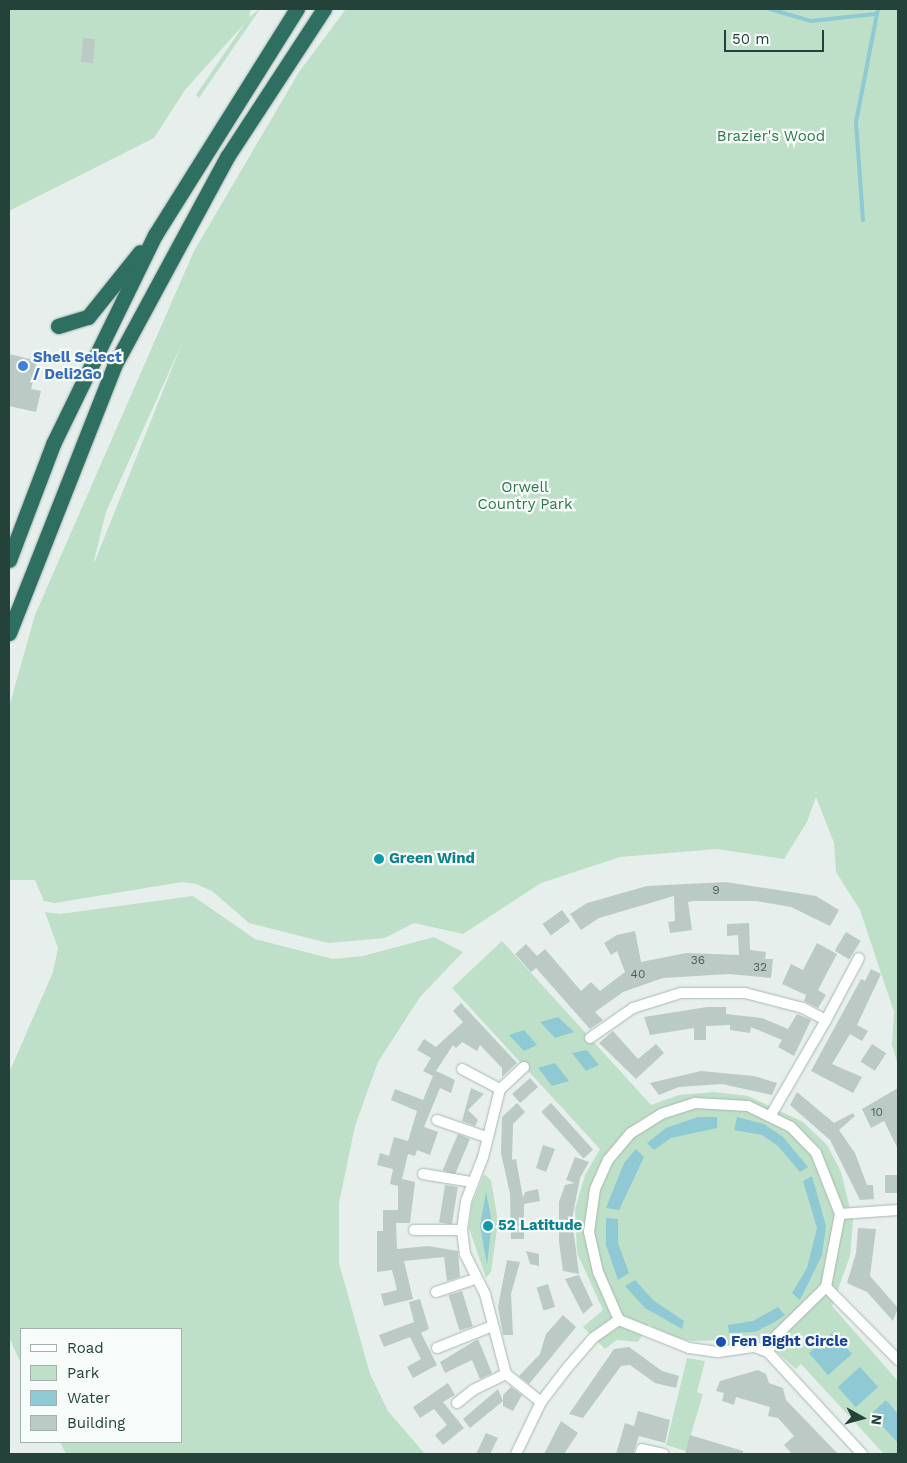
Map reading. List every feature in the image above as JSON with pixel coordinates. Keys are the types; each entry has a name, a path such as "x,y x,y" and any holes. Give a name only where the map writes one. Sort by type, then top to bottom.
{"highway":[{"path":"9,560 53,444 155,235 297,9"},
{"path":"9,633 114,366 227,157 324,9"},
{"path":"58,326 88,317 155,235"}],"street":[{"path":"771,1115 826,1020 859,958"},
{"path":"590,1038 633,1008 699,991 770,997 826,1020"},
{"path":"524,1067 500,1089 486,1137 484,1157 472,1182 462,1230 475,1279 485,1294 490,1327 506,1374 541,1402"},
{"path":"462,1069 500,1089"},
{"path":"768,1352 777,1335 826,1287 840,1214 816,1153 771,1115 724,1102 677,1108 645,1122 608,1160 595,1189 589,1232 598,1272 619,1320 689,1348 718,1352 755,1347 768,1352 862,1454"},
{"path":"437,1120 486,1137"},
{"path":"423,1174 472,1182"},
{"path":"840,1214 898,1210"},
{"path":"414,1230 462,1230"},
{"path":"436,1292 475,1279"},
{"path":"826,1287 898,1360"},
{"path":"516,1454 541,1402 593,1338 619,1320"},
{"path":"437,1348 490,1327"},
{"path":"457,1403 473,1390 506,1374"},
{"path":"640,1454 642,1449 663,1454"}],"green space":[{"path":"9,9 251,9 249,17 260,9 199,98 196,95 245,23 185,90 154,138 9,211"},
{"name":"Orwell Country Park","path":"346,9 898,9 898,1065 892,1045 894,1012 860,910 836,872 834,843 816,797 807,822 784,859 717,849 620,857 541,883 463,934 414,923 385,938 328,943 249,923 212,891 196,884 182,882 55,903 44,901 35,880 9,880 9,707 35,615 194,251 299,72","holes":["182,343 95,561 106,512"]},
{"path":"193,896 255,939 333,959 363,956 434,937 463,952 420,997 378,1062 355,1126 339,1203 339,1263 370,1374 388,1411 425,1454 66,1454 60,1443 182,1443 182,1328 20,1328 20,1362 9,1337 9,1073 53,972 58,948 45,912 60,914"},
{"path":"502,941 651,1105 679,1095 714,1092 748,1096 803,1122 827,1145 841,1172 853,1221 850,1256 832,1306 898,1381 898,1454 884,1454 801,1364 796,1369 763,1340 728,1345 728,1340 691,1341 663,1334 649,1324 638,1342 617,1340 605,1349 583,1327 603,1310 577,1253 575,1209 585,1175 600,1149 452,988"},
{"path":"484,1174 491,1180 498,1222 491,1272 486,1278 469,1228 472,1204"},
{"path":"687,1358 705,1361 697,1392 703,1394 686,1451 666,1445"}],"water":[{"path":"558,1017 574,1032 555,1038 540,1022"},
{"path":"524,1030 537,1045 524,1051 509,1035"},
{"path":"587,1050 599,1065 586,1071 572,1053"},
{"path":"555,1063 569,1081 552,1086 538,1068"},
{"path":"698,1117 717,1117 717,1128 671,1138 654,1150 647,1143 666,1128"},
{"path":"737,1117 764,1124 783,1137 808,1167 800,1172 778,1146 762,1135 734,1130"},
{"path":"636,1149 644,1157 619,1210 606,1208 624,1163"},
{"path":"812,1176 826,1226 822,1255 800,1300 792,1293 807,1268 817,1228 803,1181"},
{"path":"486,1192 492,1222 487,1265 480,1226"},
{"path":"606,1218 618,1219 618,1243 629,1273 618,1280 606,1245"},
{"path":"635,1280 653,1300 684,1321 682,1329 645,1308 625,1286"},
{"path":"778,1307 785,1315 775,1322 755,1332 729,1333 728,1325 753,1321"},
{"path":"833,1332 852,1354 828,1375 809,1353"},
{"path":"860,1367 878,1387 856,1407 838,1387"},
{"path":"886,1400 898,1414 898,1443 871,1414"}],"building":[{"path":"83,38 95,39 93,63 81,62"},
{"path":"9,354 38,361 31,389 41,391 36,412 9,406"},
{"path":"726,882 816,896 839,910 830,926 791,907 756,901 693,901 688,902 692,930 670,933 668,922 675,921 674,896 599,918 581,930 570,914 587,903 647,886"},
{"path":"562,910 570,921 551,935 543,924"},
{"path":"749,923 750,950 766,952 765,959 773,959 771,978 729,974 663,978 623,992 595,1012 603,1020 590,1029 536,968 531,972 515,954 526,944 537,956 545,949 581,991 591,982 600,991 625,972 617,951 611,955 604,943 617,935 635,931 641,962 686,953 739,955 738,935 727,936 727,924"},
{"path":"846,932 861,941 849,960 835,951"},
{"path":"817,943 837,954 818,990 826,995 818,1008 804,1001 806,995 782,984 791,964 803,970"},
{"path":"871,969 881,974 857,1025 868,1031 862,1041 850,1034 832,1064 862,1077 853,1093 811,1071 861,979 865,981"},
{"path":"461,1003 517,1063 502,1077 502,1068 480,1045 477,1051 462,1042 456,1048 453,1045 436,1071 455,1080 451,1093 440,1088 424,1127 438,1132 430,1155 417,1150 415,1156 408,1154 402,1179 415,1182 410,1223 396,1223 397,1249 428,1246 458,1251 460,1277 447,1281 444,1257 404,1261 413,1299 384,1306 381,1294 397,1290 392,1270 377,1272 377,1231 383,1231 383,1210 398,1210 398,1186 390,1184 393,1169 377,1165 380,1153 389,1156 394,1137 408,1141 417,1111 391,1100 395,1089 423,1100 433,1076 423,1071 431,1058 417,1050 424,1039 436,1047 463,1022 453,1011"},
{"path":"707,1007 726,1007 726,1014 762,1018 788,1029 797,1014 811,1020 794,1056 778,1047 782,1040 751,1027 750,1033 730,1030 730,1025 706,1026 706,1040 694,1040 694,1028 650,1035 644,1017"},
{"path":"613,1031 638,1059 656,1044 664,1053 636,1079 599,1043"},
{"path":"872,1044 886,1053 875,1071 861,1062"},
{"path":"701,1071 754,1076 777,1083 772,1095 722,1084 679,1087 659,1095 650,1083"},
{"path":"530,1078 538,1087 520,1103 512,1094"},
{"path":"471,1088 484,1094 468,1110 478,1120 475,1126 462,1121"},
{"path":"898,1088 898,1149 884,1121 871,1128 862,1109"},
{"path":"797,1092 834,1123 853,1113 855,1116 839,1130 855,1153 867,1185 873,1185 874,1199 860,1200 830,1140 790,1105"},
{"path":"517,1103 525,1112 513,1124 512,1160 516,1159 523,1198 525,1192 538,1189 540,1201 524,1204 524,1239 511,1239 510,1194 501,1153 502,1117"},
{"path":"551,1103 593,1150 583,1159 541,1112"},
{"path":"458,1134 470,1139 455,1175 443,1170"},
{"path":"543,1145 555,1149 546,1172 536,1168"},
{"path":"575,1157 589,1162 580,1178 572,1219 579,1274 563,1271 559,1242 559,1202 565,1185 575,1183 566,1180"},
{"path":"885,1175 898,1175 898,1193 885,1193"},
{"path":"445,1185 458,1187 452,1225 439,1223"},
{"path":"858,1228 876,1229 870,1276 898,1308 893,1321 867,1292 847,1283 856,1253"},
{"path":"526,1251 539,1254 539,1266 530,1264"},
{"path":"507,1260 520,1262 511,1294 513,1335 503,1335 498,1307"},
{"path":"579,1275 593,1305 583,1314 565,1279"},
{"path":"548,1284 555,1307 544,1310 537,1288"},
{"path":"462,1291 473,1326 459,1330 449,1295"},
{"path":"420,1299 429,1329 421,1333 437,1365 413,1378 407,1367 421,1359 410,1337 384,1347 379,1335 414,1322 409,1302"},
{"path":"563,1315 576,1327 529,1384 519,1376 540,1354 546,1334"},
{"path":"478,1339 492,1373 480,1379 472,1360 445,1373 440,1362"},
{"path":"629,1347 662,1371 679,1376 676,1388 655,1383 630,1365 621,1366 583,1418 569,1414 614,1349"},
{"path":"758,1370 766,1374 769,1383 783,1388 786,1400 838,1454 792,1454 784,1445 794,1436 778,1418 768,1416 770,1407 736,1397 734,1405 722,1401 724,1393 716,1391 720,1381"},
{"path":"448,1383 455,1395 443,1402 464,1428 443,1445 435,1435 447,1425 434,1409 420,1418 413,1407"},
{"path":"511,1387 522,1395 513,1411 503,1406 503,1395"},
{"path":"498,1389 503,1401 470,1428 463,1419"},
{"path":"638,1411 670,1420 665,1443 639,1436 633,1454 616,1454 625,1423 634,1426"},
{"path":"561,1421 578,1433 564,1454 544,1454"},
{"path":"486,1433 498,1438 490,1454 476,1454"},
{"path":"690,1435 743,1451 743,1454 685,1454"}],"waterway":[{"path":"770,9 811,21 875,14"},
{"path":"863,220 856,122 878,9"}],"place":[{"name":"Shell Select / Deli2Go","path":"23,366"},
{"name":"Green Wind","path":"379,859"},
{"name":"52 Latitude","path":"488,1226"},
{"name":"Fen Bight Circle","path":"721,1342"}],"park label":[{"name":"Brazier's Wood","path":"771,137"}]}
